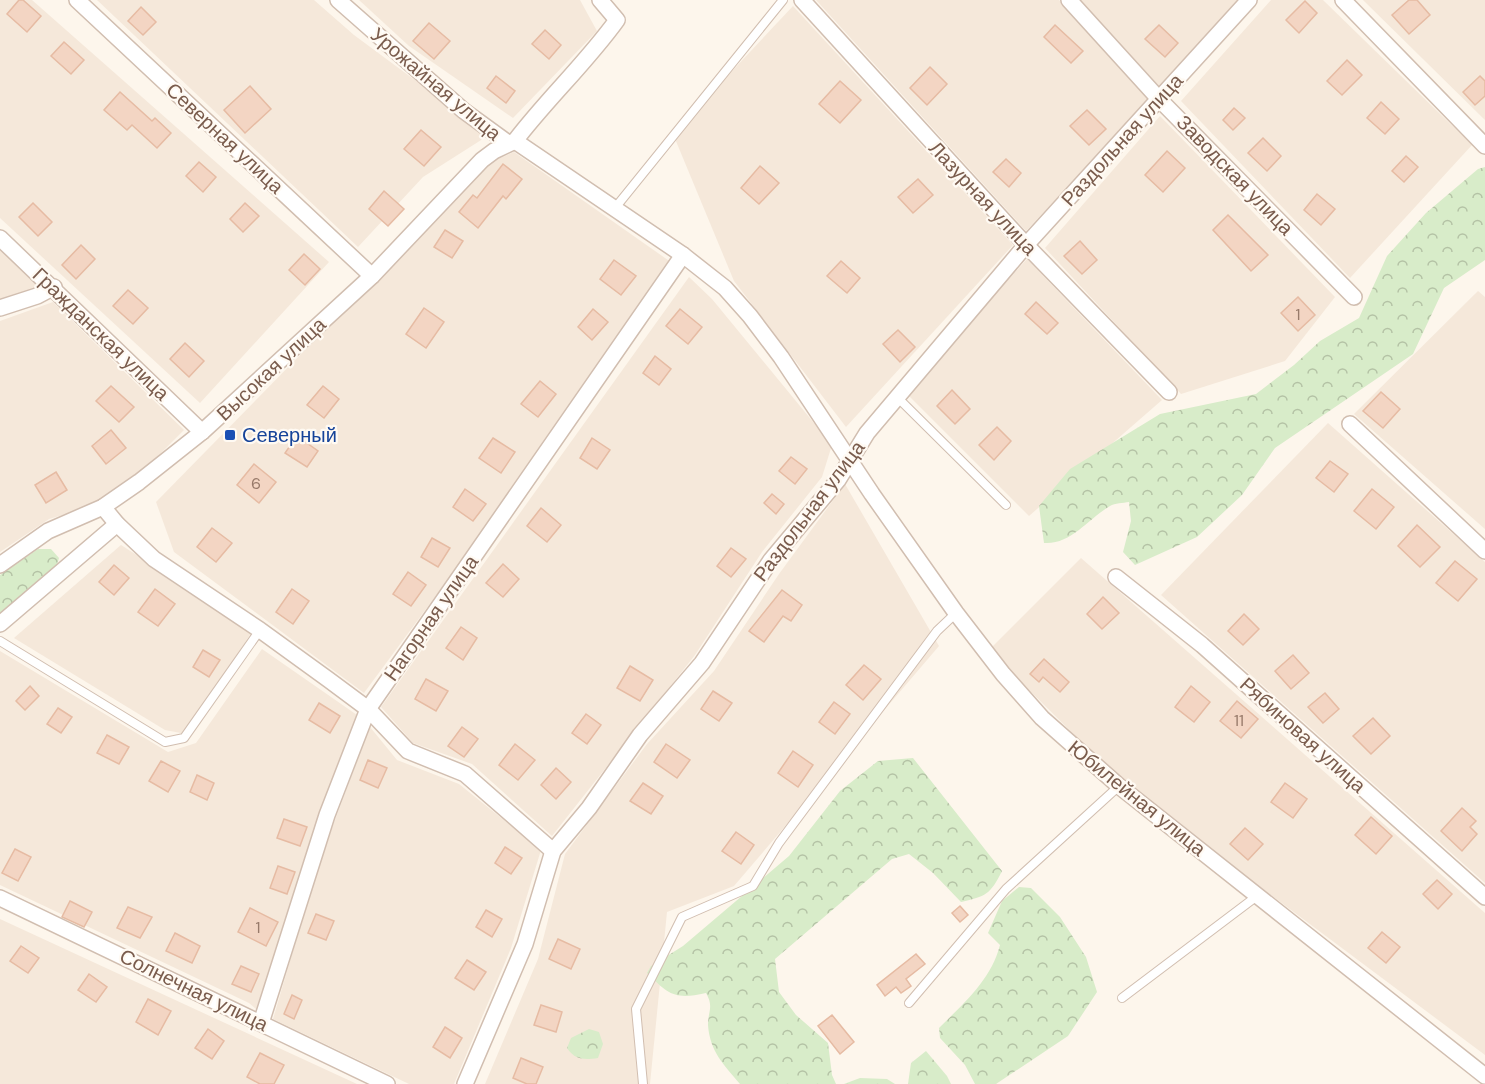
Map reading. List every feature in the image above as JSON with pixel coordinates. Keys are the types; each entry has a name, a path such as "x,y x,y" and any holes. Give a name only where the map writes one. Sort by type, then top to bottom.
{"street":[{"name":"Северная улица","path":"77,0 372,276"},
{"name":"Урожайная улица","path":"338,0 464,111 615,208 683,255"},
{"name":"Высокая улица","path":"0,565 48,531 102,507 138,482 202,432 372,276 482,160 512,142 604,37 616,20 600,0"},
{"name":"Лазурная улица","path":"802,0 1026,245 1169,392"},
{"name":"Заводская улица","path":"1069,0 1159,99 1354,297"},
{"name":"Раздольная улица","path":"465,1084 525,944 554,851 589,808 640,735 702,663 771,560 838,480 867,433 1026,245 1249,0"},
{"path":"1343,0 1485,146"},
{"name":"Гражданская улица","path":"0,238 54,287 202,432"},
{"name":"Юбилейная улица","path":"683,255 724,288 750,316 781,357 956,613 1003,674 1042,718 1119,786 1485,1076"},
{"name":"Нагорная улица","path":"261,1023 327,815 368,710 683,255"},
{"path":"0,308 37,296 54,287"},
{"path":"1350,424 1485,551"},
{"path":"102,507 154,559 260,630 368,710 408,751 465,774 554,851"},
{"path":"0,624 117,524"},
{"name":"Рябиновая улица","path":"1116,578 1202,645 1485,897"},
{"name":"Солнечная улица","path":"0,898 387,1084"}],"lane":[{"path":"615,208 783,0"},
{"path":"898,398 1006,505"},
{"path":"644,1084 636,1009 682,917 753,886 779,843 937,631 956,613"},
{"path":"0,641 165,742 184,738 260,630"},
{"path":"909,1003 1006,890 1119,786"},
{"path":"1122,998 1257,896"}],"shaded area":[{"path":"0,0 32,0 329,262 200,403 0,218"},
{"path":"97,0 314,0 354,35 489,135 423,177 358,247"},
{"path":"359,0 580,0 597,31 513,118 409,46"},
{"path":"816,0 1059,0 1150,99 1026,231"},
{"path":"1080,0 1237,0 1160,87"},
{"path":"1271,0 1323,0 1472,145 1350,278 1181,101"},
{"path":"1363,0 1485,0 1485,120"},
{"path":"793,6 1013,245 846,427 734,281 673,134"},
{"path":"1160,116 1335,297 1285,361 1181,394 1045,248"},
{"path":"514,152 675,265 508,498 364,693 174,552 156,502 487,164"},
{"path":"0,248 39,284 34,289 0,299"},
{"path":"1027,259 1162,400 1029,516 906,393"},
{"path":"689,277 712,299 832,445 822,477 762,552 695,655 552,836 472,764 413,743 381,707"},
{"path":"1478,291 1485,297 1485,529 1354,414"},
{"path":"53,302 184,430 128,486 90,507 49,519 0,552 0,321"},
{"path":"1328,423 1485,562 1485,883 1161,595"},
{"path":"845,484 939,646 734,886 667,912 650,1084 485,1084 538,959 565,854 647,744 714,671 779,574"},
{"path":"121,545 253,630 186,734 165,730 14,638"},
{"path":"1081,558 1485,913 1485,1055 1129,789 1011,672 992,647"},
{"path":"262,649 357,715 256,1009 249,1003 0,885 0,651 168,752 196,743"},
{"path":"370,727 397,760 459,784 541,850 511,948 454,1084 409,1084 273,1019 332,828"},
{"path":"0,919 357,1084 0,1084"}],"green space":[{"path":"1485,167 1485,260 1444,288 1413,354 1275,448 1242,495 1197,537 1135,565 1123,552 1131,521 1129,502 1110,506 1063,540 1044,543 1039,506 1070,469 1160,414 1256,394 1294,365 1320,341 1359,318 1387,256 1426,213 1478,169"},
{"path":"38,549 51,549 59,558 52,581 0,619 0,575"},
{"path":"913,758 1002,871 998,879 986,893 961,902 933,873 909,854 892,859 775,959 779,992 796,1015 828,1043 832,1075 836,1084 740,1084 715,1051 709,1035 710,1006 706,993 687,996 673,994 647,973 651,966 683,946 789,856 840,791 878,761"},
{"path":"1019,887 1031,888 1060,917 1086,957 1097,992 1068,1036 996,1084 975,1084 965,1065 940,1038 939,1028 976,990 990,969 1000,945 988,933 1002,901"},
{"path":"589,1029 599,1032 603,1044 598,1058 577,1057 567,1048 571,1038"},
{"path":"926,1051 951,1084 908,1084 911,1063"},
{"path":"860,1078 887,1079 895,1084 844,1084"}],"building":[{"path":"19,0 23,0 41,16 27,32 7,14"},
{"path":"1409,0 1417,0 1430,15 1409,34 1392,15"},
{"path":"1305,1 1317,13 1299,33 1286,20"},
{"path":"141,7 156,22 143,35 128,21"},
{"path":"429,23 450,41 434,59 413,41"},
{"path":"1055,25 1083,51 1071,63 1044,37"},
{"path":"1159,25 1178,43 1165,57 1145,39"},
{"path":"545,30 561,45 549,59 532,44"},
{"path":"64,42 84,60 71,74 51,56"},
{"path":"1347,60 1362,75 1342,95 1327,81"},
{"path":"930,67 947,84 927,105 910,88"},
{"path":"496,76 515,91 506,103 487,88"},
{"path":"1480,76 1485,81 1485,96 1475,105 1463,92"},
{"path":"840,81 861,100 840,123 819,104"},
{"path":"250,86 271,109 245,133 224,110"},
{"path":"120,92 152,121 155,118 171,133 157,148 132,125 127,130 104,110"},
{"path":"1381,102 1399,119 1385,134 1367,118"},
{"path":"1234,108 1245,118 1233,130 1223,120"},
{"path":"1087,110 1106,129 1089,145 1070,126"},
{"path":"421,130 441,147 424,166 404,149"},
{"path":"1263,138 1281,156 1267,171 1248,153"},
{"path":"1167,151 1185,168 1163,192 1145,175"},
{"path":"1406,156 1418,167 1404,182 1392,171"},
{"path":"1006,159 1021,173 1009,187 993,172"},
{"path":"199,162 216,177 203,192 186,176"},
{"path":"503,164 522,179 506,199 503,196 478,228 459,212 473,195 477,198"},
{"path":"760,166 779,183 759,204 741,188"},
{"path":"918,179 933,195 913,213 898,197"},
{"path":"384,191 404,209 388,226 369,209"},
{"path":"1317,194 1335,209 1321,225 1304,210"},
{"path":"33,203 52,222 38,236 19,217"},
{"path":"245,203 259,216 243,232 230,219"},
{"path":"1228,215 1268,255 1251,271 1213,230"},
{"path":"445,230 463,241 452,258 434,247"},
{"path":"1080,241 1097,260 1082,274 1064,256"},
{"path":"81,245 95,259 76,279 62,265"},
{"path":"304,254 320,269 305,285 289,270"},
{"path":"614,260 636,276 621,295 600,279"},
{"path":"841,261 860,278 847,293 827,276"},
{"path":"128,290 148,308 133,324 113,306"},
{"path":"1298,297 1315,315 1298,331 1281,313"},
{"path":"1036,302 1058,323 1047,334 1025,314"},
{"path":"424,308 444,322 426,348 406,334"},
{"path":"593,309 608,322 592,340 578,327"},
{"path":"680,309 702,327 688,344 666,326"},
{"path":"898,330 915,347 900,362 883,344"},
{"path":"185,343 204,361 189,377 170,359"},
{"path":"655,356 671,369 659,385 643,373"},
{"path":"540,381 556,394 538,417 521,404"},
{"path":"111,386 134,407 119,422 96,401"},
{"path":"323,386 339,399 324,418 307,405"},
{"path":"952,390 970,409 955,424 937,406"},
{"path":"1381,392 1400,409 1383,428 1363,411"},
{"path":"997,427 1011,441 994,460 979,445"},
{"path":"111,430 126,448 106,464 92,446"},
{"path":"297,436 318,451 307,467 285,453"},
{"path":"493,438 515,452 501,473 479,458"},
{"path":"592,438 610,450 597,469 580,458"},
{"path":"791,457 807,469 795,484 779,471"},
{"path":"1330,461 1348,474 1334,492 1316,478"},
{"path":"254,464 276,482 259,503 237,485"},
{"path":"56,472 67,490 46,503 35,485"},
{"path":"465,489 486,504 473,521 453,507"},
{"path":"1372,489 1394,507 1376,529 1354,511"},
{"path":"772,494 784,504 776,514 764,503"},
{"path":"541,508 561,525 547,542 527,526"},
{"path":"1417,525 1440,547 1420,567 1398,546"},
{"path":"212,528 232,543 216,562 197,547"},
{"path":"432,538 450,548 438,567 421,557"},
{"path":"731,548 746,559 731,577 717,566"},
{"path":"1455,561 1477,579 1458,601 1436,583"},
{"path":"503,564 519,579 503,597 486,583"},
{"path":"114,565 129,578 114,595 99,582"},
{"path":"408,572 426,585 411,606 393,594"},
{"path":"155,589 175,604 158,626 138,612"},
{"path":"292,589 309,601 293,624 276,612"},
{"path":"782,590 802,605 791,621 783,616 764,642 749,631"},
{"path":"1103,597 1119,613 1102,629 1087,614"},
{"path":"1244,614 1259,629 1243,645 1228,631"},
{"path":"461,627 477,638 463,660 446,648"},
{"path":"203,650 220,660 209,677 193,667"},
{"path":"1293,655 1309,673 1291,689 1275,671"},
{"path":"1044,659 1069,682 1060,692 1043,677 1039,682 1030,674"},
{"path":"864,665 881,679 863,700 846,685"},
{"path":"630,666 653,680 640,701 617,688"},
{"path":"426,679 448,691 436,711 415,699"},
{"path":"30,686 39,696 25,710 16,701"},
{"path":"1191,686 1210,702 1194,722 1175,707"},
{"path":"713,691 732,703 719,721 701,709"},
{"path":"1325,693 1339,709 1323,723 1308,707"},
{"path":"1237,701 1258,719 1241,738 1220,721"},
{"path":"834,702 850,714 835,734 819,722"},
{"path":"319,703 340,716 330,733 309,720"},
{"path":"58,708 72,717 61,733 47,724"},
{"path":"586,714 601,725 587,744 572,733"},
{"path":"1373,718 1390,736 1371,754 1353,736"},
{"path":"462,727 478,739 464,757 448,746"},
{"path":"107,735 129,747 119,764 97,753"},
{"path":"515,744 535,760 518,780 499,765"},
{"path":"666,744 690,760 677,778 654,762"},
{"path":"793,751 813,765 798,787 778,773"},
{"path":"368,760 387,768 378,788 360,780"},
{"path":"161,761 180,771 168,792 149,781"},
{"path":"556,768 571,782 556,799 541,785"},
{"path":"197,775 214,783 207,800 190,792"},
{"path":"643,783 663,796 651,814 630,801"},
{"path":"1285,783 1307,799 1293,818 1271,802"},
{"path":"1462,808 1476,821 1470,827 1477,834 1462,851 1441,831"},
{"path":"1371,817 1392,836 1376,854 1355,835"},
{"path":"284,819 307,827 300,846 277,838"},
{"path":"1245,828 1263,844 1248,860 1230,844"},
{"path":"736,832 754,845 741,864 722,851"},
{"path":"505,847 522,858 511,874 495,863"},
{"path":"15,849 31,857 18,881 2,873"},
{"path":"278,866 295,872 287,894 270,888"},
{"path":"1437,880 1452,894 1438,909 1423,894"},
{"path":"70,901 92,912 84,927 62,917"},
{"path":"960,906 968,915 960,922 952,913"},
{"path":"128,907 152,917 140,938 117,928"},
{"path":"250,908 278,922 266,946 238,932"},
{"path":"486,910 502,919 492,937 476,927"},
{"path":"316,914 334,921 326,940 308,933"},
{"path":"1382,932 1400,947 1386,963 1368,948"},
{"path":"175,933 200,946 192,963 166,951"},
{"path":"558,939 580,949 571,969 549,959"},
{"path":"21,946 39,958 28,973 10,961"},
{"path":"916,954 925,964 906,979 911,986 901,993 896,987 885,996 877,985"},
{"path":"467,960 486,972 474,990 455,978"},
{"path":"241,966 259,974 251,992 232,984"},
{"path":"89,974 107,987 96,1002 78,990"},
{"path":"292,995 302,1000 294,1019 284,1014"},
{"path":"148,999 171,1011 158,1035 136,1022"},
{"path":"541,1005 562,1012 556,1032 534,1025"},
{"path":"832,1015 854,1042 840,1054 818,1026"},
{"path":"445,1027 462,1038 450,1058 433,1047"},
{"path":"208,1029 224,1041 212,1059 195,1048"},
{"path":"260,1053 284,1065 274,1084 260,1084 247,1077"},
{"path":"521,1058 543,1067 536,1084 527,1084 513,1078"}],"place":[{"name":"Северный","path":"230,435"}]}
